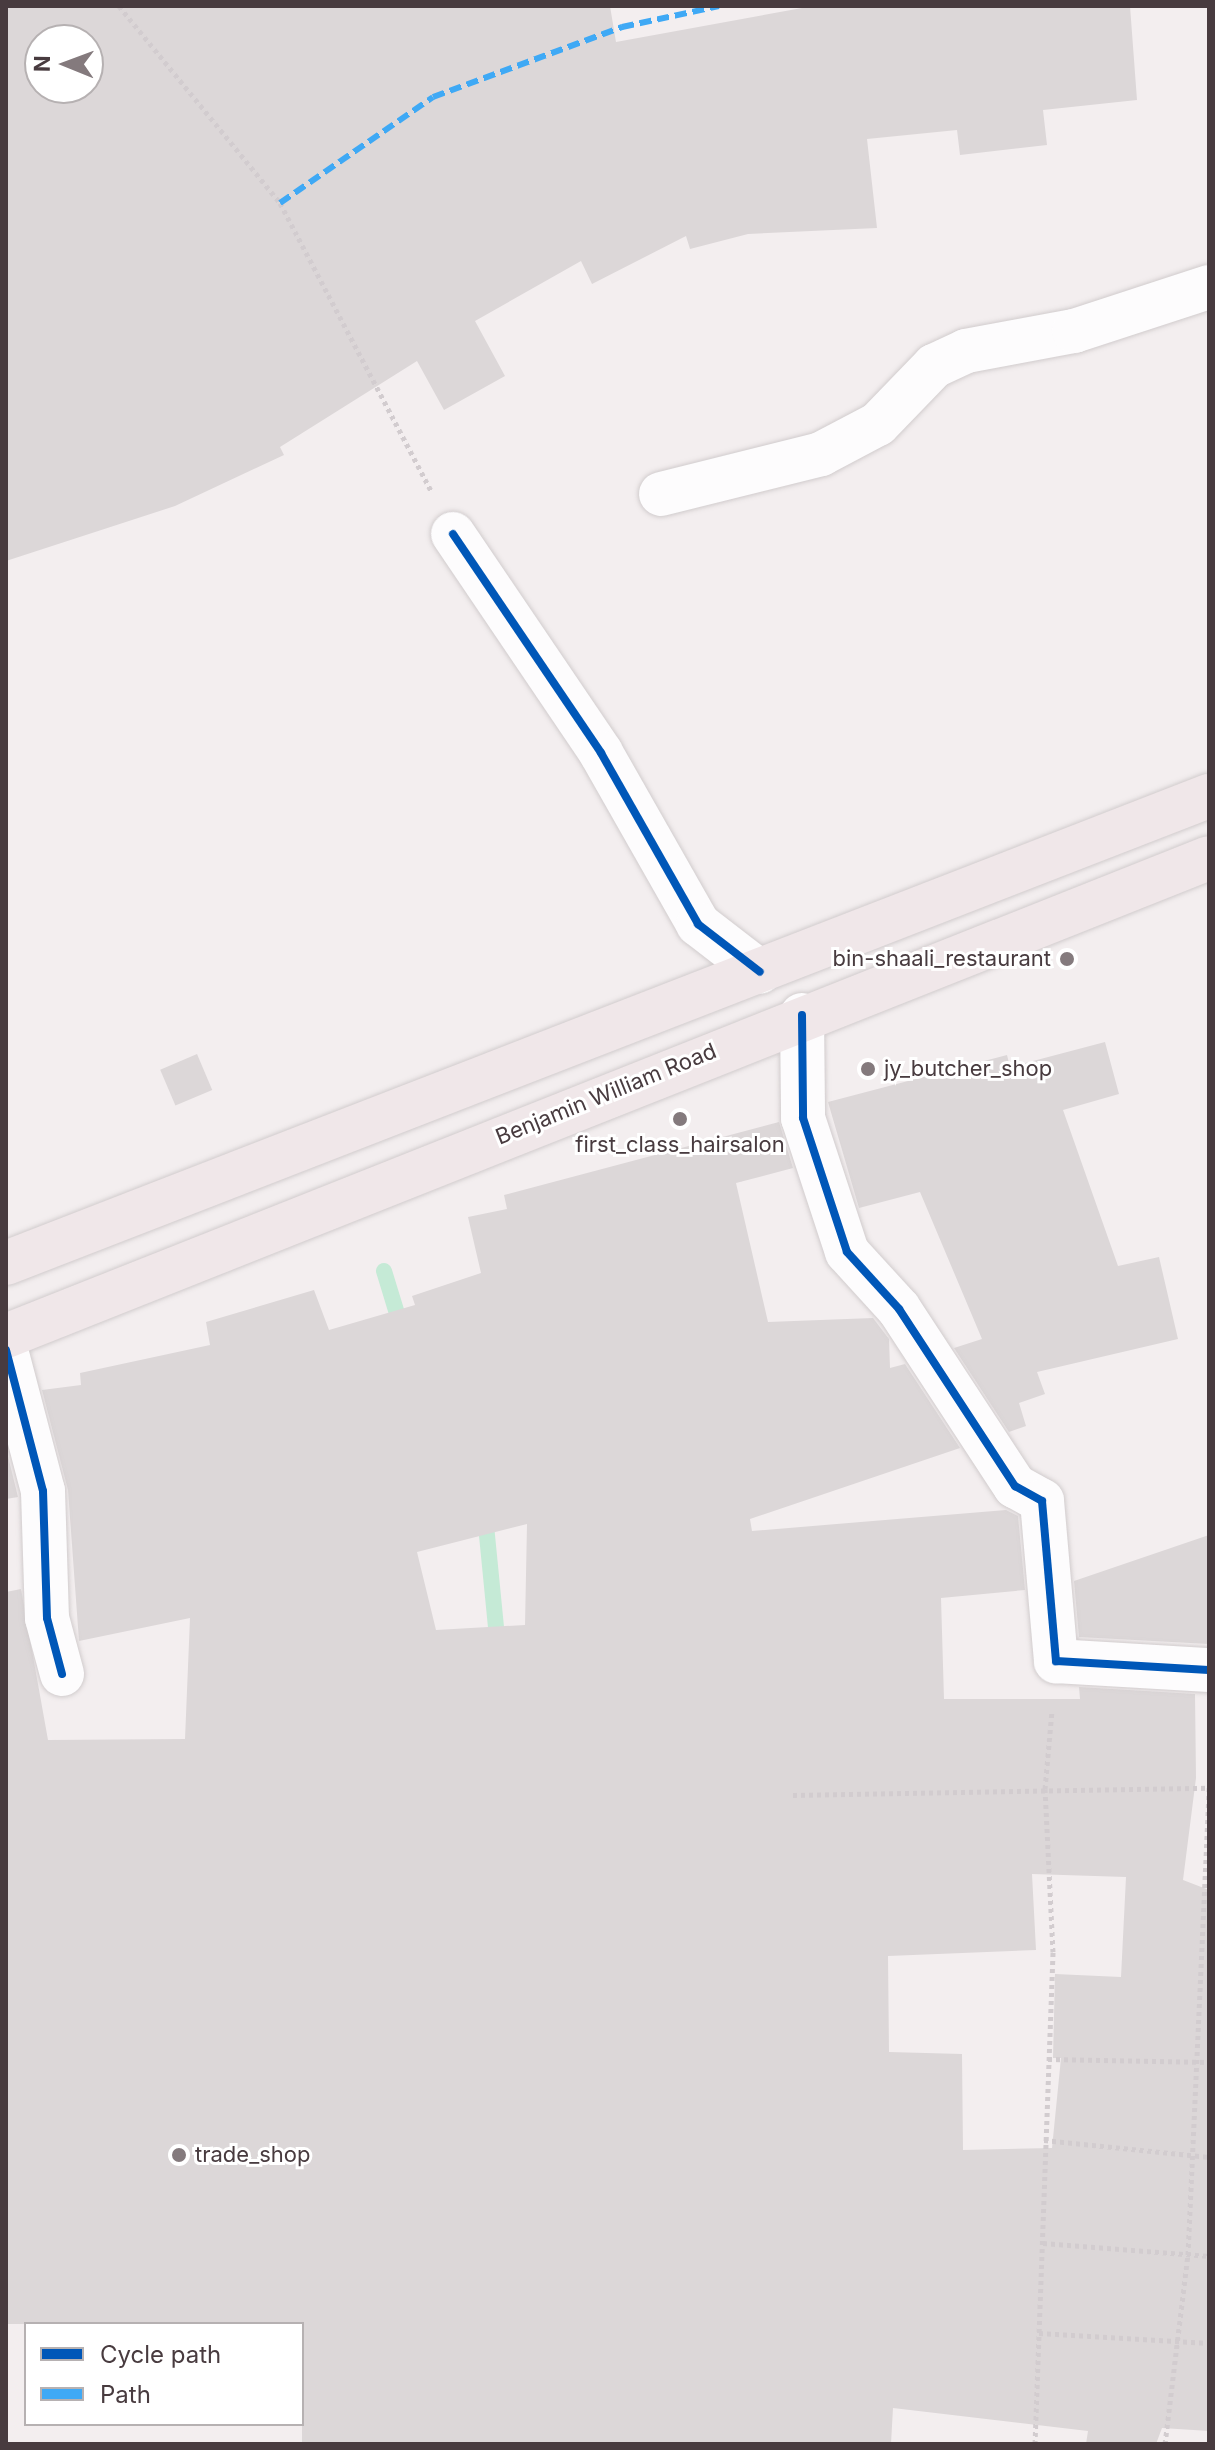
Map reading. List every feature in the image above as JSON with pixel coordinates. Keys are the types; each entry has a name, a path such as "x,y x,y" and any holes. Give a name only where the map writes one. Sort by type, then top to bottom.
{"main road":[{"path":"6,1263 1209,796"},
{"name":"Benjamin William Road","path":"6,1336 802,1015 1209,858"}],"street":[{"path":"661,494 821,454 878,424 934,366 966,351 1074,331 1209,287"},
{"path":"453,534 601,753 698,924 760,972"},
{"path":"802,1015 803,1118 847,1252 899,1309 1015,1486 1042,1501 1056,1661 1209,1670"},
{"path":"6,1350 43,1491 47,1618 62,1674"}],"path":[{"path":"119,6 280,203 453,534"},
{"path":"1035,2444 1053,1952 1045,1789 1056,1661"},
{"path":"793,1795 1209,1787 1187,2154 1188,2255 1180,2342 1165,2444"},
{"path":"1048,2059 1209,2062"},
{"path":"1044,2140 1209,2157"},
{"path":"1043,2243 1209,2256"},
{"path":"1039,2333 1209,2343"}],"building":[{"path":"6,6 610,6 616,42 813,6 1130,6 1137,100 1043,110 1047,145 960,155 957,130 867,139 877,228 748,234 690,249 686,236 592,284 581,261 475,321 505,376 444,410 417,361 280,447 284,455 175,506 6,561"},
{"path":"1105,1042 1119,1094 1063,1110 1118,1266 1159,1257 1178,1339 1037,1372 1045,1394 1019,1403 1026,1426 1009,1432 954,1348 982,1339 920,1192 859,1208 828,1102 1007,1055 1010,1067"},
{"path":"197,1054 212,1090 175,1106 160,1070"},
{"path":"779,1122 793,1168 736,1183 768,1322 873,1318 889,1339 890,1368 905,1364 960,1448 750,1519 752,1531 1006,1510 1018,1516 1025,1590 941,1598 944,1699 1080,1699 1079,1687 1195,1694 1196,1778 1183,1880 1209,1890 1209,2431 1162,2428 1156,2444 1086,2444 1088,2431 893,2408 891,2444 302,2444 304,2322 6,2324 6,1592 21,1589 48,1740 185,1739 190,1618 79,1641 68,1490 42,1390 81,1385 80,1373 210,1345 206,1322 314,1290 329,1330 415,1305 412,1296 481,1273 468,1217 507,1209 504,1195","holes":["527,1524 525,1625 436,1630 417,1552","1032,1874 1126,1877 1121,1977 1055,1974 1053,2058 1061,2058 1052,2148 963,2150 962,2054 889,2052 888,1956 1036,1950"]},
{"path":"6,1448 18,1497 6,1499"},
{"path":"1209,1535 1209,1644 1079,1637 1074,1581"}],"waterway":[{"path":"384,1271 402,1330"},
{"path":"485,1515 498,1647"}],"marked path":[{"path":"280,203 433,97 622,27 719,6"}],"cycle path":[{"path":"453,534 601,753 698,924 760,972"},
{"path":"802,1015 803,1118 847,1252 899,1309 1015,1486 1042,1501 1056,1661 1209,1670"},
{"path":"6,1350 43,1491 47,1618 62,1674"}],"place":[{"name":"bin-shaali_restaurant","path":"1067,959"},
{"name":"jy_butcher_shop","path":"868,1069"},
{"name":"first_class_hairsalon","path":"680,1119"},
{"name":"trade_shop","path":"179,2155"}]}
